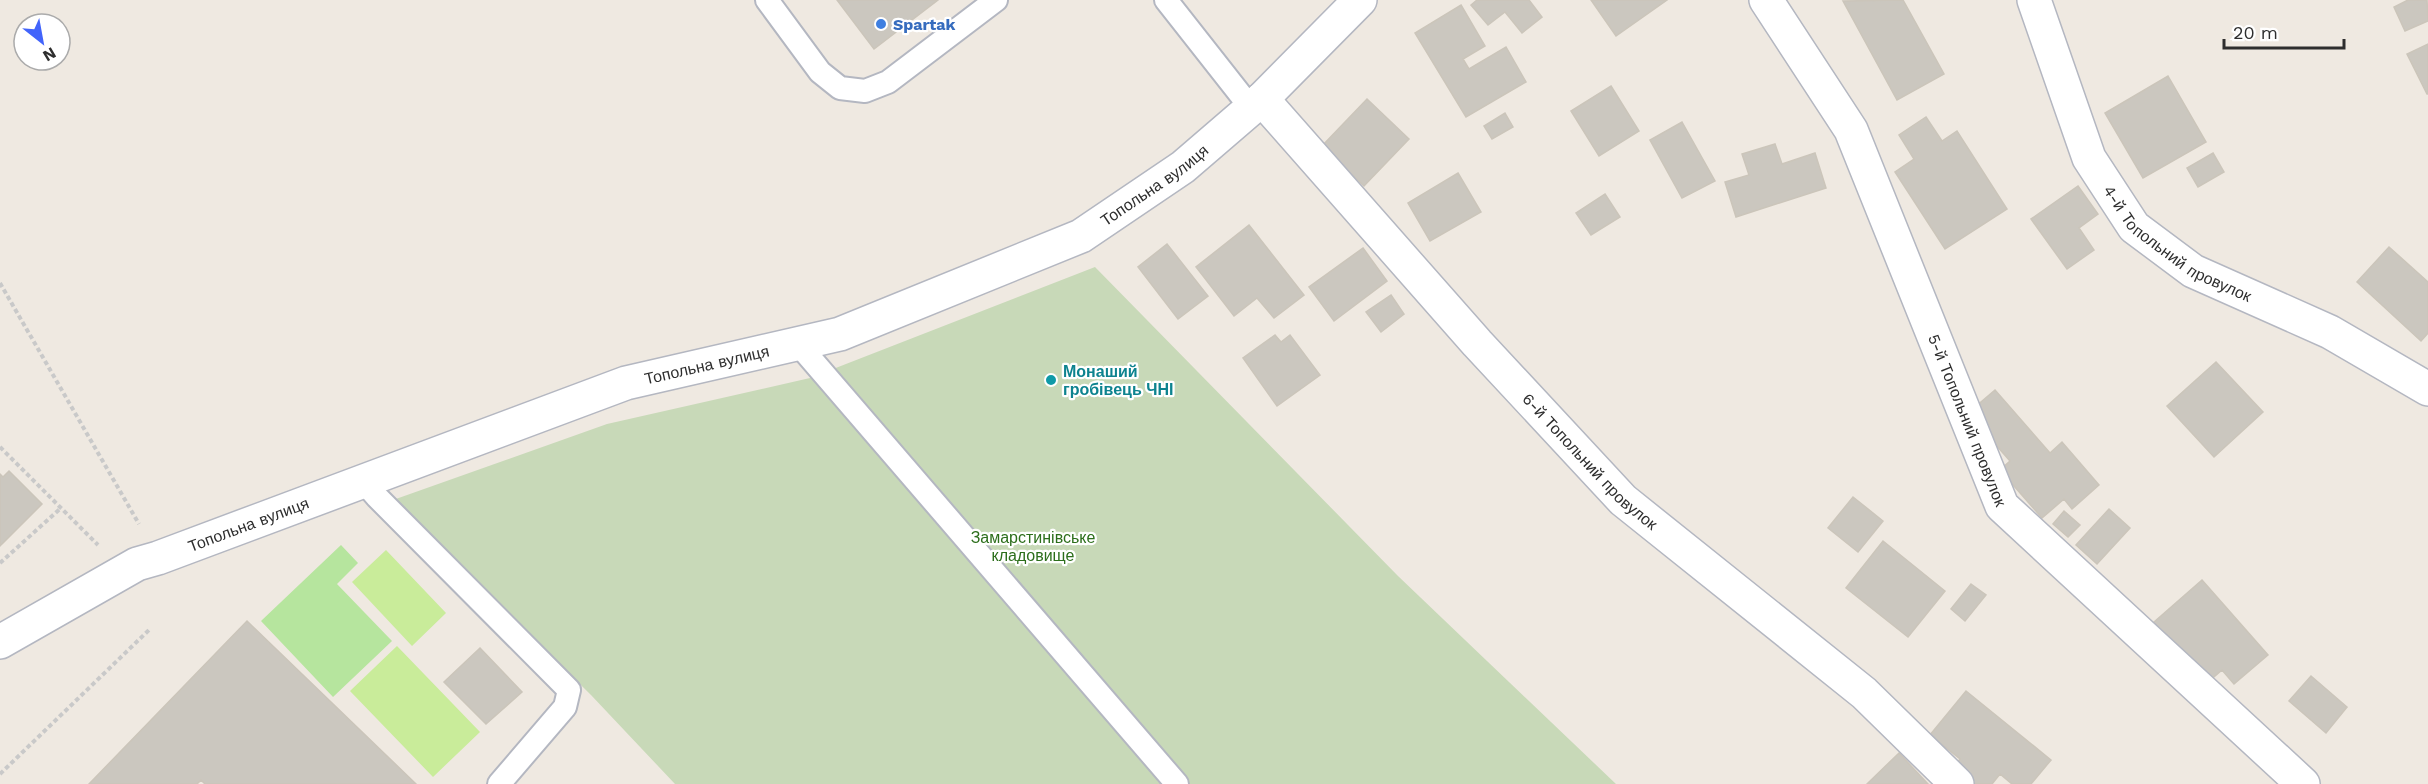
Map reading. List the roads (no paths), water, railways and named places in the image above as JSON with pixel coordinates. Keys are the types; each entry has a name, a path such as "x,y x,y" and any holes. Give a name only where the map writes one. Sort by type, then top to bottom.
{"street":[{"name":"Топольна вулиця","path":"0,642 137,564 364,482 626,382 840,334 1081,236 1184,167 1257,103 1360,0"},
{"name":"5-й Топольний провулок","path":"1766,0 1851,130 2002,506 2303,784"},
{"name":"4-й Топольний провулок","path":"2034,0 2090,158 2134,227 2193,271 2330,332 2428,389"},
{"name":"6-й Топольний провулок","path":"1257,103 1623,500 1864,693 1957,784"}],"lane":[{"path":"767,0 820,72 840,88 865,91 888,82 996,0"},
{"path":"1167,0 1257,103"},
{"path":"799,345 1177,784"},
{"path":"364,482 385,506 569,690 566,707 500,784"}],"place":[{"name":"Spartak","path":"881,24"},
{"name":"Монаший гробівець ЧНІ","path":"1051,380"}],"park label":[{"name":"Замарстинівське кладовище","path":"1033,546"}]}
